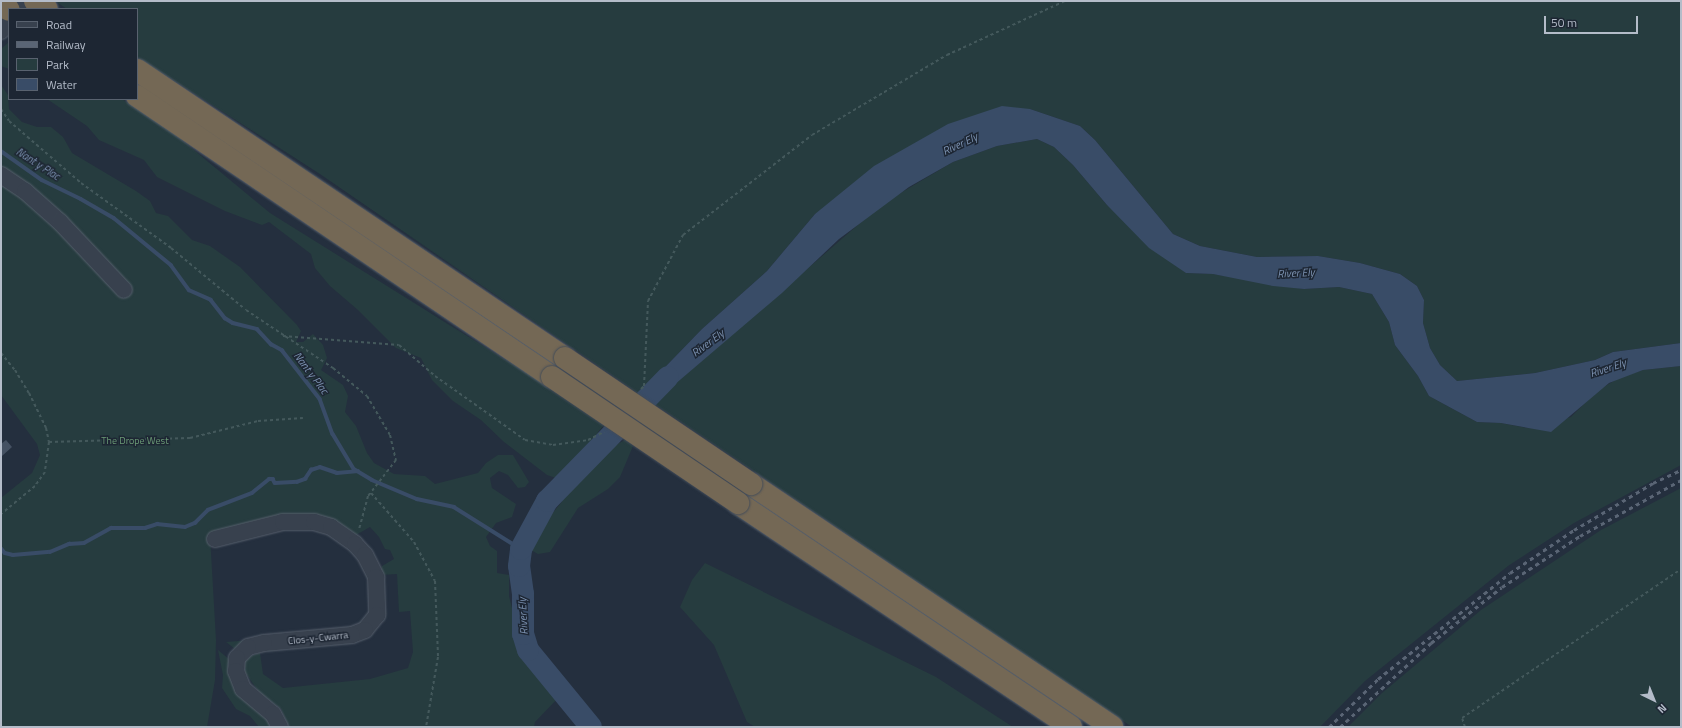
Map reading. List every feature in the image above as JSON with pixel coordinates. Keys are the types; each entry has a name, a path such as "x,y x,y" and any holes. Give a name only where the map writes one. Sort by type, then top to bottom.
{"highway":[{"path":"35,1 46,8"},
{"path":"138,71 1112,727"},
{"path":"138,97 1071,727"}],"street":[{"path":"1,31 8,23"},
{"path":"1,175 25,191 60,222 124,290"},
{"name":"Clos-y-Cwarra","path":"215,540 283,522 314,522 331,527 355,544 368,560 376,577 377,615 364,630 352,635 264,643 248,647 237,658 236,671 243,689 273,714 280,727"}],"path":[{"path":"639,392 644,386 648,301 683,235 812,135 947,55 1065,1"},
{"path":"1,109 9,121 81,183 171,248 246,310 333,368 367,396 390,435 396,460 371,493 358,529"},
{"path":"283,336 399,344 435,376 525,440 553,445 572,443 588,440 604,432 609,427"},
{"path":"1,353 16,370 29,393 46,428 49,442 45,472 35,486 1,514"},
{"path":"49,442 190,438 233,429 258,421 303,418"},
{"path":"371,493 414,542 435,581 438,657 426,727"},
{"path":"1465,727 1462,718 1681,569"}],"green space":[{"path":"55,1 1681,1 1681,343 1613,352 1595,360 1535,373 1457,381 1440,365 1430,348 1423,323 1424,300 1417,286 1400,274 1360,263 1318,256 1257,257 1200,246 1173,234 1095,140 1080,126 1030,109 815,214 767,271 702,329 639,394 320,174 138,58 138,8 66,8"},
{"path":"8,43 8,69 1,66 1,49"},
{"name":"The Drope West","path":"1,85 8,95 9,109 22,122 37,127 51,127 63,137 72,153 150,201 156,213 168,216 192,240 210,246 240,267 297,325 301,331 296,342 303,342 313,334 323,345 327,358 321,370 343,385 348,396 345,412 356,426 367,453 374,463 394,474 425,476 435,484 478,473 486,463 498,455 513,455 529,482 525,487 518,488 508,475 499,471 490,478 492,488 516,504 512,517 496,523 486,537 490,546 497,551 497,573 509,575 509,596 515,620 514,635 518,643 521,642 561,695 535,722 534,727 289,727 281,709 259,692 245,672 245,660 251,656 260,653 263,674 283,688 370,679 408,668 413,652 410,611 399,612 397,574 380,575 382,566 394,559 390,550 385,549 379,537 370,527 356,535 373,554 332,522 210,535 216,640 215,680 207,727 1,727 1,498 32,473 40,455 37,444 1,395"},
{"path":"48,100 123,100 177,136 270,213 541,382 604,425 598,432 593,449 576,468 565,475 556,478 547,475 504,442 481,420 453,401 432,380 421,358 396,348 358,310 330,286 315,268 311,254 269,222 262,225 225,211 157,177 144,160 99,140 87,126"},
{"path":"1037,139 1054,147 1073,165 1107,205 1186,273 1213,274 1304,289 1339,287 1372,294 1389,322 1395,345 1418,376 1429,396 1477,422 1501,423 1527,428 1571,417 1597,391 1619,378 1643,370 1681,366 1681,465 1574,523 1508,566 1365,681 1320,727 1132,727 653,403 882,204 953,162 997,146"},
{"path":"625,440 633,446 620,477 608,489 578,508 550,552 538,554 531,550 530,540 561,503 565,493 608,449"},
{"path":"1681,488 1681,727 1348,727 1382,693 1481,610 1601,530"},
{"path":"705,563 936,677 1013,727 755,727 747,722 714,645 680,607 692,580"},
{"path":"250,640 235,649 226,642"},
{"path":"218,650 230,660 239,693 250,705 265,715 273,727 259,727 250,716 236,709 222,688 223,675"}],"water":[{"path":"1002,106 1030,109 1080,126 1095,140 1173,234 1200,246 1257,257 1318,256 1360,263 1400,274 1417,286 1424,300 1423,323 1430,348 1440,365 1457,381 1535,373 1595,360 1613,352 1681,343 1681,366 1643,370 1609,383 1551,432 1501,423 1477,422 1429,396 1418,376 1395,345 1389,322 1372,294 1339,287 1304,289 1273,286 1213,274 1186,273 1149,248 1107,205 1073,165 1054,147 1037,139 997,146 953,162 909,187 839,239 782,293 653,403 639,394 702,329 767,271 815,214 874,166 948,124"}],"building":[{"path":"6,440 12,447 2,456 1,444"}],"waterway":[{"name":"Nant y Plac","path":"1,151 42,180 81,199 114,218 171,265 189,290 211,300 225,318 233,323 257,329 271,344 282,350 320,399 333,434 354,469 372,480 417,499 454,507 521,549"},
{"name":"River Ely","path":"591,727 528,650 523,634 523,594 519,566 521,549 547,501 668,377"},
{"path":"1,548 5,553 13,555 50,552 69,544 84,543 111,528 145,528 157,524 185,527 195,523 208,510 252,493 269,479 273,479 275,483 297,482 305,479 311,470 320,467 337,473 358,471"}],"railway":[{"path":"1329,727 1378,679 1510,573 1574,530 1653,483 1681,470"},
{"path":"1340,727 1431,643 1502,587 1580,536 1681,480"}]}
